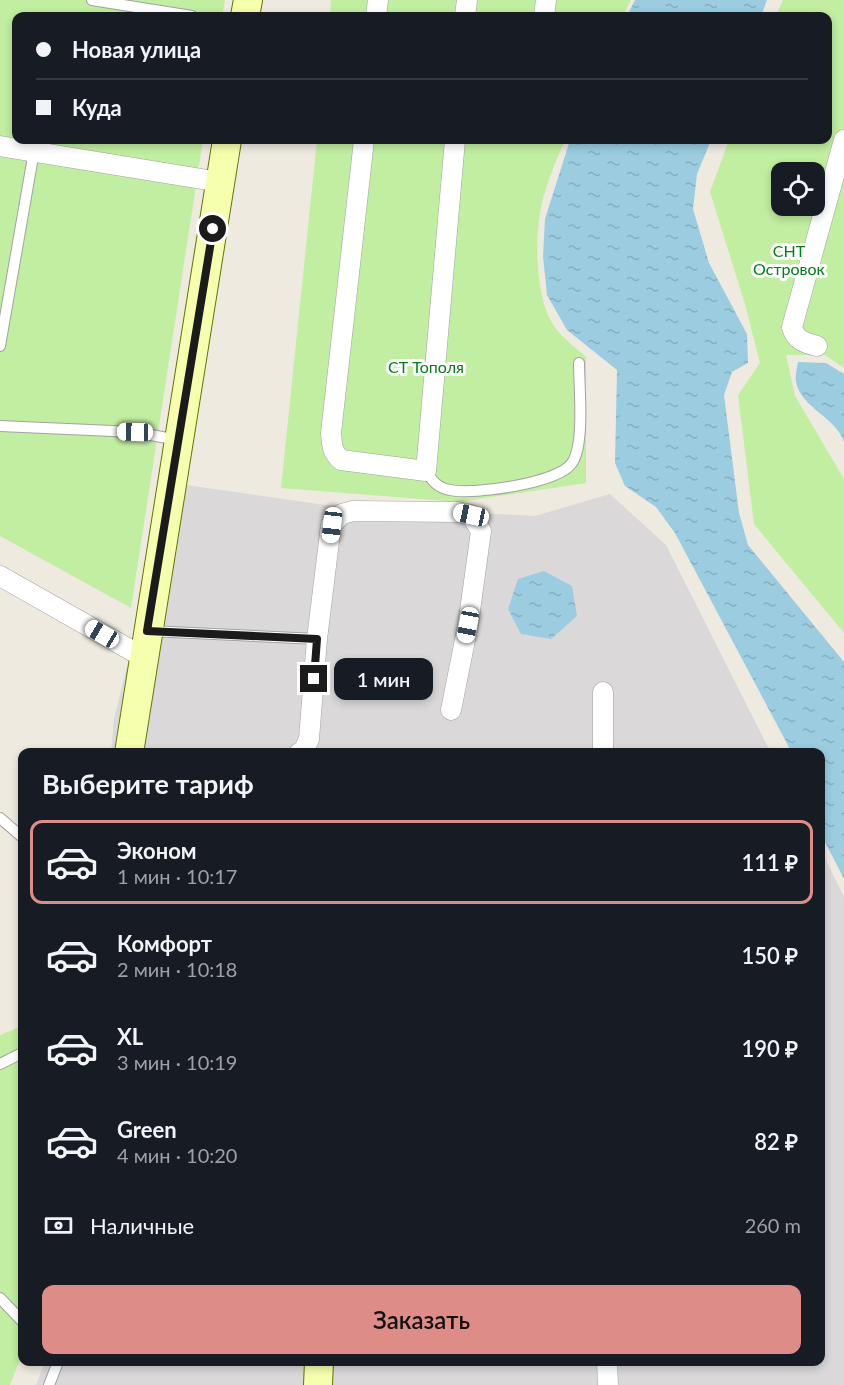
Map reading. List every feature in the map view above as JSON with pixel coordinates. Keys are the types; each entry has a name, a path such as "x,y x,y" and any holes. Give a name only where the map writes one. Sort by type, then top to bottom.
{"street":[{"path":"817,346 802,342 793,334 792,327 844,140"},
{"path":"130,748 226,144"},
{"path":"364,144 331,433 332,447 341,460 426,471 455,144"},
{"path":"0,146 220,182"},
{"path":"305,748 309,739 317,639 332,525 342,514 353,511 458,512 471,515 481,531 468,625 451,710"},
{"path":"0,576 145,644"},
{"path":"603,692 603,748"},
{"path":"318,1385 319,1366"},
{"path":"607,1366 608,1385"}],"lane":[{"path":"92,0 167,12"},
{"path":"0,346 34,151"},
{"path":"426,471 435,484 449,490 472,492 552,478 571,466 579,444 579,363"},
{"path":"0,426 135,432 178,440"},
{"path":"145,644 317,639"},
{"path":"2,822 18,834"},
{"path":"0,1064 18,1055"},
{"path":"0,1298 18,1317"},
{"path":"49,1385 56,1366"}],"shaded area":[{"path":"172,483 325,505 535,516 610,494 666,545 768,748 111,748 114,719"},
{"path":"825,858 844,897 844,1385 36,1385 43,1366 825,1366"}],"green space":[{"path":"0,0 225,0 223,12 12,12 12,144 202,144 131,608 0,536"},
{"path":"331,0 631,0 625,12 330,12"},
{"name":"СНТ Островок","path":"783,0 844,0 844,368 825,355 786,355 795,396 844,479 844,633 754,524 738,395 760,363 745,304 710,192 728,144 832,144 832,12 778,12"},
{"name":"СТ Тополя","path":"317,144 563,144 550,176 542,204 538,225 538,268 542,297 551,321 562,336 586,357 586,483 459,502 281,488"},
{"path":"18,1028 18,1364 10,1385 0,1385 0,1035"}],"water":[{"path":"635,0 767,0 762,12 629,12"},
{"path":"569,144 709,144 697,174 693,209 709,263 747,334 748,363 732,372 724,395 739,513 748,545 844,662 844,879 825,842 825,748 789,748 675,533 656,507 625,486 615,463 617,370 567,330 547,295 543,256 545,219"},
{"path":"798,362 826,363 844,374 844,442 834,426 804,399 799,391 796,380"},
{"path":"544,571 572,586 577,616 551,639 521,634 508,609 518,579"}],"route":[{"path":"213,229 147,631 317,639 314,679"}]}
